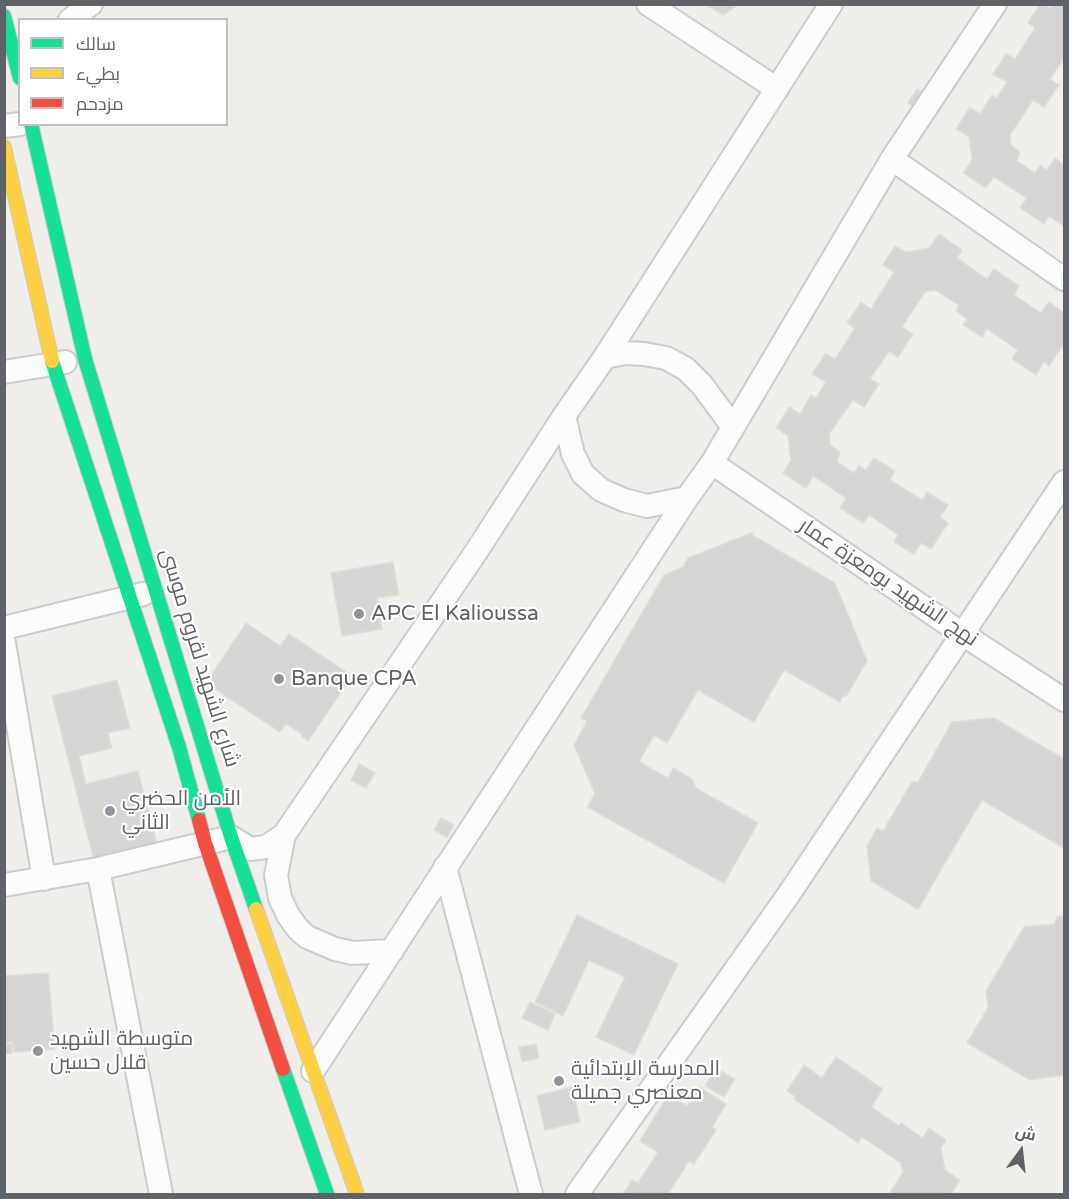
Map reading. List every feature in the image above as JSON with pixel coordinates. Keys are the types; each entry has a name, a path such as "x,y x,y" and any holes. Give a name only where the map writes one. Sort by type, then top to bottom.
{"street":[{"path":"73,18 91,4"},
{"path":"648,4 777,89"},
{"path":"4,885 98,869 231,837 250,849 266,847 284,834 476,552 605,357 831,4"},
{"path":"313,1071 712,463 892,159 995,4"},
{"path":"4,16 18,63"},
{"name":"شارع الشهيد لقروم موسى","path":"30,126 85,359 231,837 357,1194"},
{"path":"4,147 52,363 179,747 205,843 327,1194"},
{"path":"892,159 1065,279"},
{"path":"605,357 644,354 666,358 686,369 733,427"},
{"path":"4,372 85,359"},
{"path":"564,416 573,454 583,474 601,490 624,500 647,506 687,498"},
{"name":"نهج الشهيد بومعزة عمار","path":"712,463 964,635 1065,700"},
{"path":"577,1194 789,894 1065,482"},
{"path":"4,628 156,590"},
{"path":"4,643 44,879"},
{"path":"280,898 276,875 284,834"},
{"path":"231,837 280,898 288,915 307,938 321,945 353,953 392,951"},
{"path":"445,867 531,1194"},
{"path":"98,869 161,1194"}],"building":[{"path":"705,4 739,4 723,15"},
{"path":"1040,4 1045,4 1051,9 1054,4 1064,4 1064,58 1050,79 1059,85 1044,107 1033,100 1010,135 1011,145 1020,152 1017,161 1035,173 1040,165 1047,170 1055,158 1064,165 1064,226 1049,216 1044,224 1020,208 1027,198 994,177 986,188 963,173 972,160 969,137 956,129 970,107 980,114 992,95 996,99 1007,82 993,74 1006,54 1015,59 1035,28 1028,23"},
{"path":"917,89 931,97 923,111 908,103"},
{"path":"939,234 962,250 957,258 987,279 994,269 1019,286 1014,295 1041,313 1049,302 1064,313 1064,343 1049,366 1044,362 1036,375 1012,359 1018,350 987,329 982,337 963,325 967,319 956,311 959,305 935,290 925,292 902,327 913,334 898,357 889,351 870,379 879,384 864,407 853,400 829,434 830,445 840,452 837,462 854,473 859,465 866,470 874,458 895,471 890,480 922,500 927,492 948,505 940,517 948,523 931,549 921,543 914,554 894,542 898,535 869,515 863,523 840,508 846,498 813,476 806,488 783,473 791,460 788,436 776,428 789,407 800,414 811,395 816,398 826,382 812,374 826,353 835,359 855,328 847,323 861,302 871,309 894,272 883,265 895,246 906,252 929,248"},
{"path":"754,532 752,535 835,583 867,661 847,695 842,697 840,702 784,670 754,722 698,690 667,743 654,735 639,762 668,778 673,768 692,779 696,788 758,823 724,883 587,807 595,794 574,745 587,721 581,718 664,575 683,567 688,558"},
{"name":"APC El Kalioussa","path":"393,562 399,595 377,598 382,629 342,636 331,573"},
{"name":"Banque CPA","path":"246,623 280,646 289,634 352,676 308,741 301,736 302,734 286,724 280,732 206,683"},
{"path":"117,680 130,728 108,733 112,748 79,756 86,784 138,771 157,844 94,861 52,696"},
{"path":"994,718 1064,759 1064,848 982,800 918,909 871,881 867,846 877,828 883,831 912,782 918,782 952,722"},
{"path":"359,764 375,773 366,788 351,780"},
{"path":"441,818 454,825 447,837 434,830"},
{"path":"577,915 678,964 634,1055 596,1037 625,977 589,960 563,1016 535,1002"},
{"path":"1058,916 1064,916 1064,1075 1030,1080 967,1043 988,1008 986,991 1024,927 1054,924"},
{"path":"48,973 55,1049 14,1052 13,1042 4,1042 4,976"},
{"path":"530,1002 555,1014 548,1030 522,1018"},
{"path":"4,1044 12,1044 12,1053 4,1054"},
{"path":"536,1044 539,1058 522,1062 519,1047"},
{"path":"836,1057 883,1089 871,1107 899,1126 901,1123 923,1138 929,1128 946,1140 941,1148 945,1170 960,1180 951,1194 889,1194 903,1172 901,1163 862,1137 858,1143 794,1099 796,1097 787,1091 804,1065 822,1078"},
{"path":"716,1068 735,1079 724,1097 705,1086"},
{"path":"572,1087 580,1122 545,1130 537,1096"},
{"path":"699,1087 726,1104 712,1127 716,1130 694,1164 689,1161 668,1194 623,1194 632,1180 638,1183 658,1152 640,1141 668,1095 687,1106"}],"traffic: fast":[{"path":"4,16 18,70"},
{"path":"31,126 85,359 231,837 256,909"},
{"path":"52,361 179,747 199,820"},
{"path":"283,1069 327,1194"}],"traffic: slow":[{"path":"4,147 52,361"},
{"path":"256,909 357,1194"}],"traffic: jam":[{"path":"199,820 283,1069"}],"place":[{"name":"APC El Kalioussa","path":"359,614"},
{"name":"Banque CPA","path":"279,679"},
{"name":"الأمن الحضري الثاني","path":"110,811"},
{"name":"متوسطة الشهيد قلال حسين","path":"38,1051"},
{"name":"المدرسة الإبتدائية معنصري جميلة","path":"559,1081"}]}
